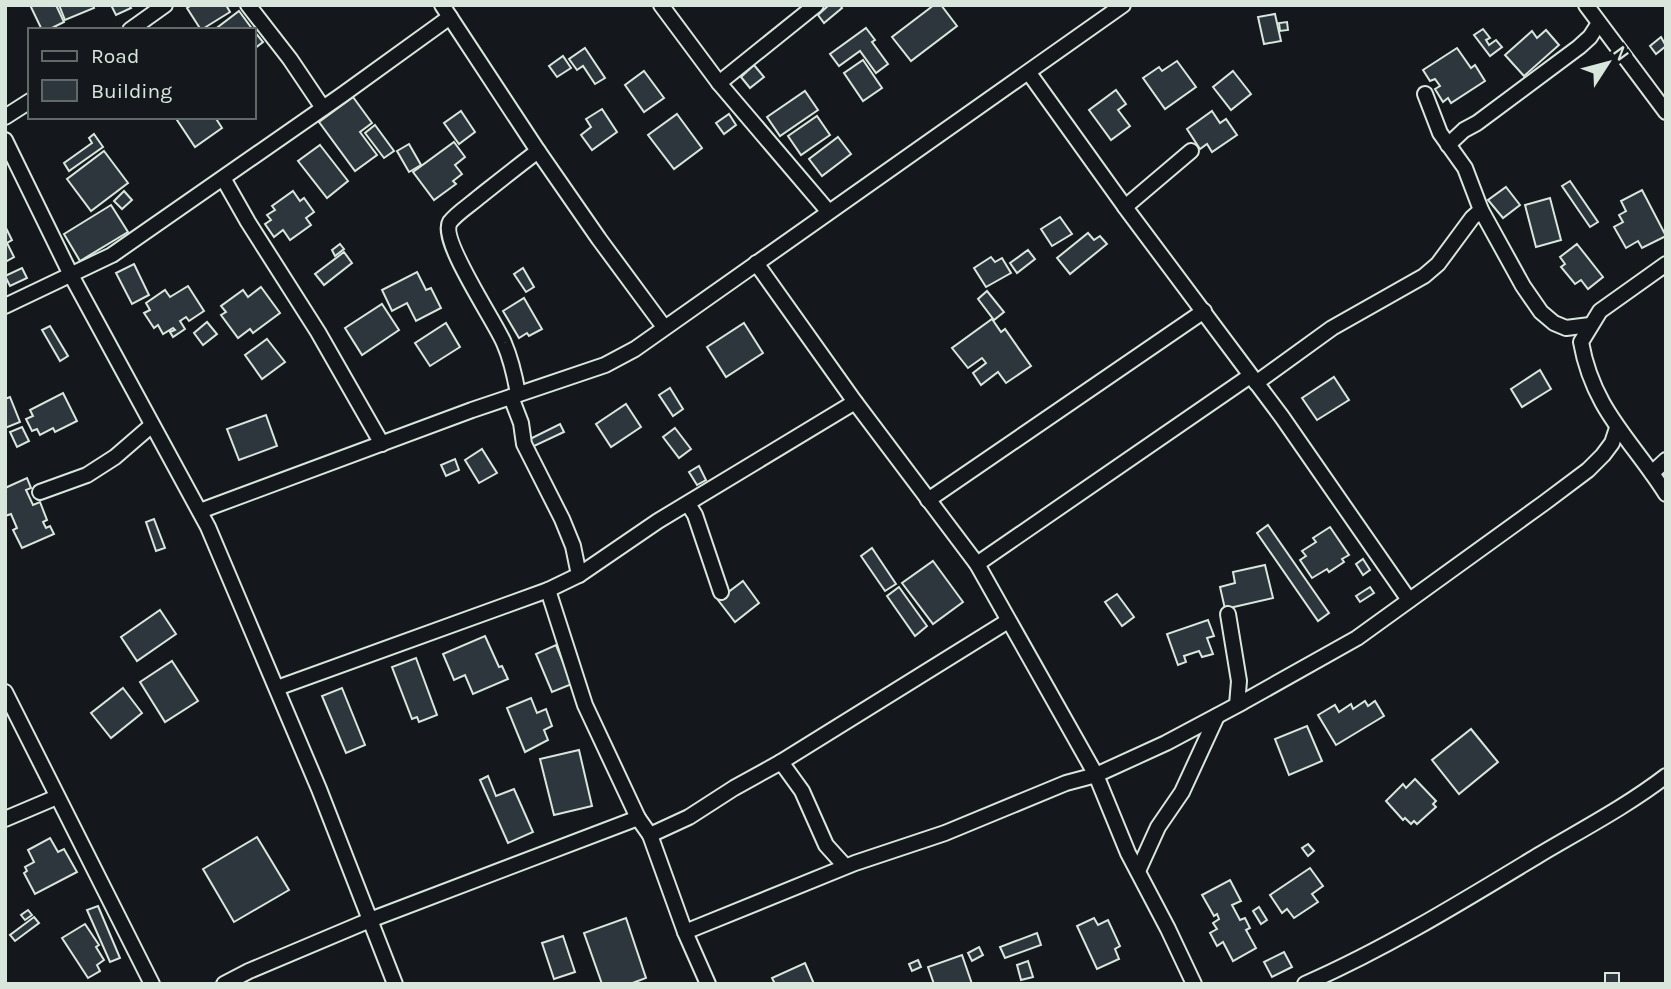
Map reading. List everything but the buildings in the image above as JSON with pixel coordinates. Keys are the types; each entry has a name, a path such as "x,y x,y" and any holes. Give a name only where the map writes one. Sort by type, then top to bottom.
{"street":[{"path":"133,28 165,5"},
{"path":"248,5 290,59 323,108"},
{"path":"662,5 719,83 828,211"},
{"path":"719,83 816,5"},
{"path":"200,511 605,365 635,349 1123,5"},
{"path":"1586,5 1666,112"},
{"path":"5,306 112,255 323,108 446,11 599,239 664,327"},
{"path":"1448,145 1464,130 1478,124 1579,47 1600,23"},
{"path":"1029,73 1326,479 1409,600"},
{"path":"1425,94 1440,133 1465,168 1481,210 1511,267 1541,312 1566,328 1590,325"},
{"path":"5,117 28,102"},
{"path":"5,140 71,275 200,511 277,688 395,984"},
{"path":"538,150 470,204 448,227 453,250 505,344 511,361 524,444 562,519 573,546 579,575"},
{"path":"1125,207 1191,151"},
{"path":"223,178 318,332 382,444"},
{"path":"977,564 1332,328 1370,309 1424,276 1438,264 1481,210"},
{"path":"756,263 855,402 977,564 1096,775 1138,872 1194,984"},
{"path":"1666,264 1600,311 1581,342 1593,385 1617,428 1666,494"},
{"path":"928,500 1204,311"},
{"path":"277,688 548,590 579,575 688,503 855,402"},
{"path":"40,492 87,475 115,457 152,425"},
{"path":"685,932 845,866 945,834 1056,787 1096,775 1217,716 1357,639 1570,484 1603,455 1612,443 1617,428"},
{"path":"1603,455 1624,453 1647,467"},
{"path":"1647,467 1666,460"},
{"path":"688,503 695,515 721,592"},
{"path":"548,590 585,705 638,818 650,835 685,932 708,984"},
{"path":"1228,614 1239,681 1237,705"},
{"path":"650,835 689,817 1008,621"},
{"path":"5,692 152,984"},
{"path":"1138,872 1158,827 1182,792 1217,716"},
{"path":"781,762 802,791 826,845 845,866"},
{"path":"1306,984 1430,921 1666,776"},
{"path":"5,818 57,797"},
{"path":"224,984 370,920 638,818"},
{"path":"1335,984 1342,968"}]}
